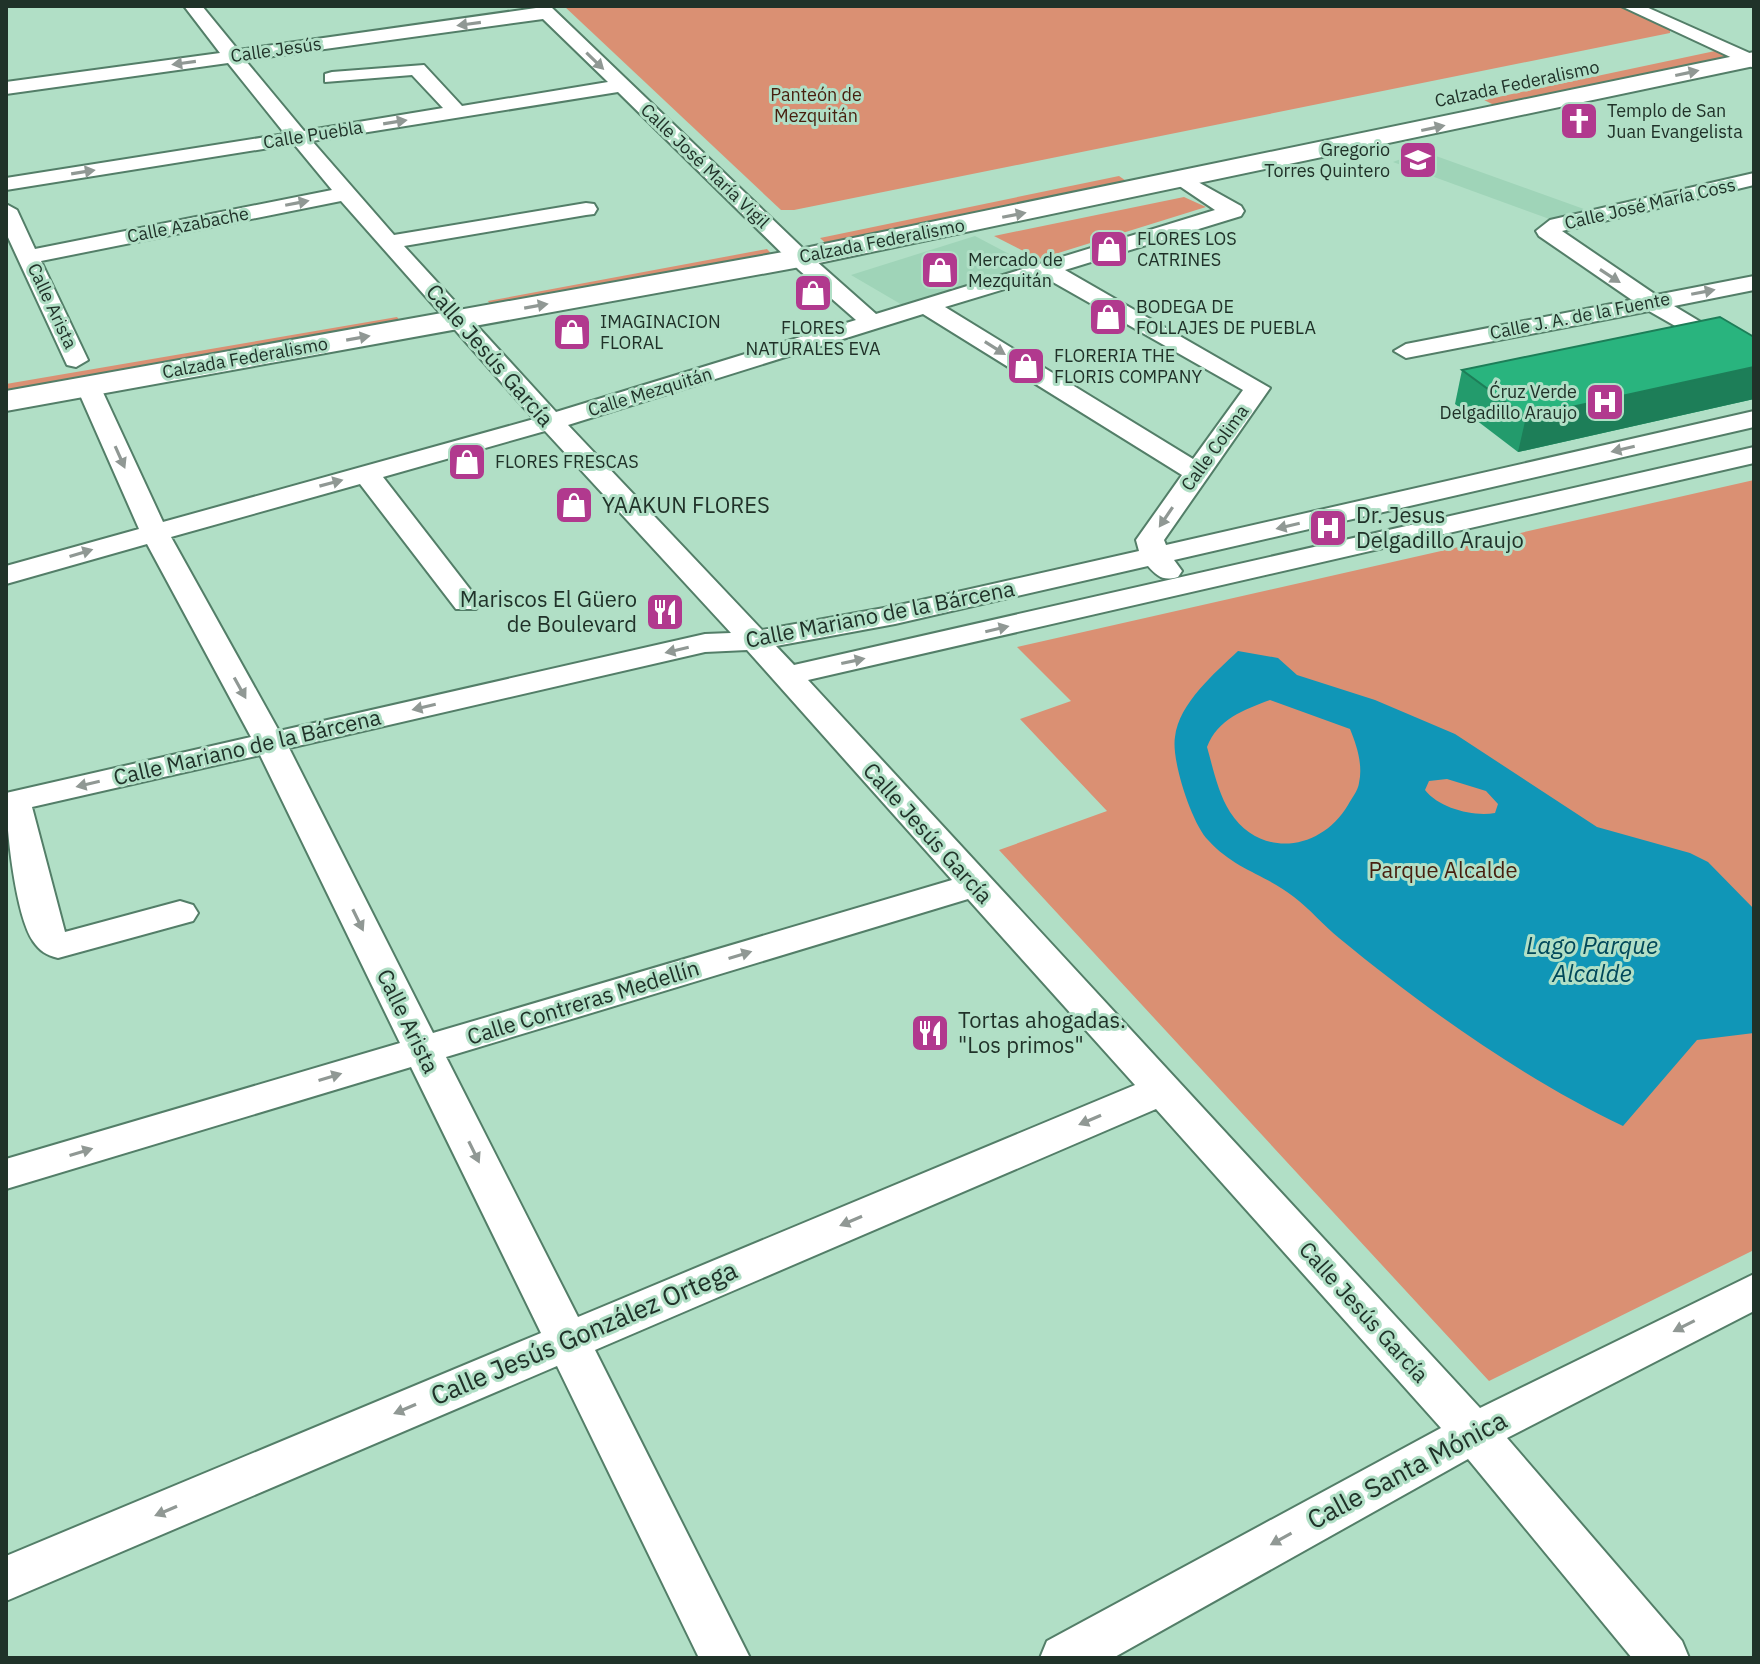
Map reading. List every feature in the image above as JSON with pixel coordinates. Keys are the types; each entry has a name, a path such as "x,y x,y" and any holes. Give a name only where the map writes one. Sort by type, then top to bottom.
{"main road":[{"name":"Calzada Federalismo","path":"1456,96 1744,50"},
{"name":"Calzada Federalismo","path":"6,401 82,373 789,247 1182,181 1744,50"},
{"name":"Calzada Federalismo","path":"789,247 872,217"},
{"name":"Calzada Federalismo","path":"6,372 82,373"}],"street":[{"name":"Calle Jesús García","path":"193,6 299,137 550,422 754,641 1474,1433 1664,1658"},
{"path":"1630,6 1744,50"},
{"name":"Calle Jesús","path":"6,88 543,10"},
{"name":"Calle José María Vigil","path":"543,10 789,247 873,323"},
{"path":"332,78 417,69 457,112"},
{"name":"Calle Puebla","path":"6,184 621,86"},
{"name":"Calle José María Coss","path":"1651,302 1547,231 1558,225 1754,179"},
{"name":"Calle Mezquitán","path":"6,575 550,422 1233,211 1182,181"},
{"name":"Calle Azabache","path":"28,257 349,193"},
{"path":"391,242 586,209"},
{"name":"Calle Arista","path":"6,210 154,532 269,741 725,1658"},
{"name":"Calle Colima","path":"1047,269 1257,388 1150,540 1155,557"},
{"name":"Calle J. A. de la Fuente","path":"1406,351 1754,283"},
{"path":"1651,302 1754,364"},
{"path":"928,307 1197,473"},
{"name":"Calle Mariano de la Bárcena","path":"10,802 705,643 754,641 895,615 1754,419"},
{"path":"1663,440 1682,471"},
{"name":"Calle Mariano de la Bárcena","path":"785,676 1754,455"},
{"path":"366,473 466,603"},
{"path":"1155,557 1182,586"},
{"path":"10,802 48,936 58,946 180,913"},
{"name":"Calle Contreras Medellín","path":"6,1174 975,885"},
{"name":"Calle Jesús González Ortega","path":"6,1579 1162,1090"},
{"name":"Calle Santa Mónica","path":"1065,1658 1474,1433 1754,1291"}],"shaded area":[{"path":"1422,151 1595,213 1555,221 1393,162"},
{"name":"Mercado de Mezquitán","path":"975,236 1030,265 904,306 851,275"}],"green space":[{"name":"Panteón de Mezquitán","path":"564,6 1619,6 1670,29 1670,33 794,210 781,210"},
{"path":"1715,51 1729,57 1498,107 1484,100"},
{"path":"1119,176 1132,185 832,249 820,238"},
{"path":"1184,197 1206,207 1039,259 994,236"},
{"path":"767,249 776,259 495,312 488,301"},
{"path":"397,317 400,321 6,397 6,384"},
{"name":"Parque Alcalde","path":"1754,480 1754,1250 1489,1381 999,850 1107,811 1020,719 1071,701 1017,647"}],"water":[{"name":"Lago Parque Alcalde","path":"1238,651 1278,658 1297,675 1375,700 1455,734 1597,827 1690,853 1708,862 1754,909 1754,1033 1697,1040 1623,1126 1512,1064 1405,990 1339,938 1294,897 1218,850 1202,832 1189,806 1176,761 1178,724 1183,712 1209,679","holes":["1270,700 1350,729 1357,749 1360,762 1357,789 1336,820 1307,840 1273,843 1243,827 1222,797 1207,747 1225,722","1447,779 1486,791 1498,804 1495,813 1477,814 1457,810 1439,802 1425,790 1429,781"]}],"building":[{"path":"1720,317 1754,337 1754,367 1526,417 1462,370"}],"place":[{"name":"Templo de San Juan Evangelista","path":"1579,121"},
{"name":"Gregorio Torres Quintero","path":"1418,160"},
{"name":"FLORES LOS CATRINES","path":"1109,249"},
{"name":"Mercado de Mezquitán","path":"940,270"},
{"name":"FLORES NATURALES EVA","path":"813,293"},
{"name":"BODEGA DE FOLLAJES DE PUEBLA","path":"1108,317"},
{"name":"IMAGINACION FLORAL","path":"572,332"},
{"name":"FLORERIA THE FLORIS COMPANY","path":"1026,366"},
{"name":"Ćruz Verde Delgadillo Araujo","path":"1605,402"},
{"name":"FLORES FRESCAS","path":"467,462"},
{"name":"YAAKUN FLORES","path":"574,505"},
{"name":"Dr. Jesus Delgadillo Araujo","path":"1328,528"},
{"name":"Mariscos El Güero de Boulevard","path":"665,612"},
{"name":"Tortas ahogadas. \"Los primos\"","path":"930,1033"}]}
